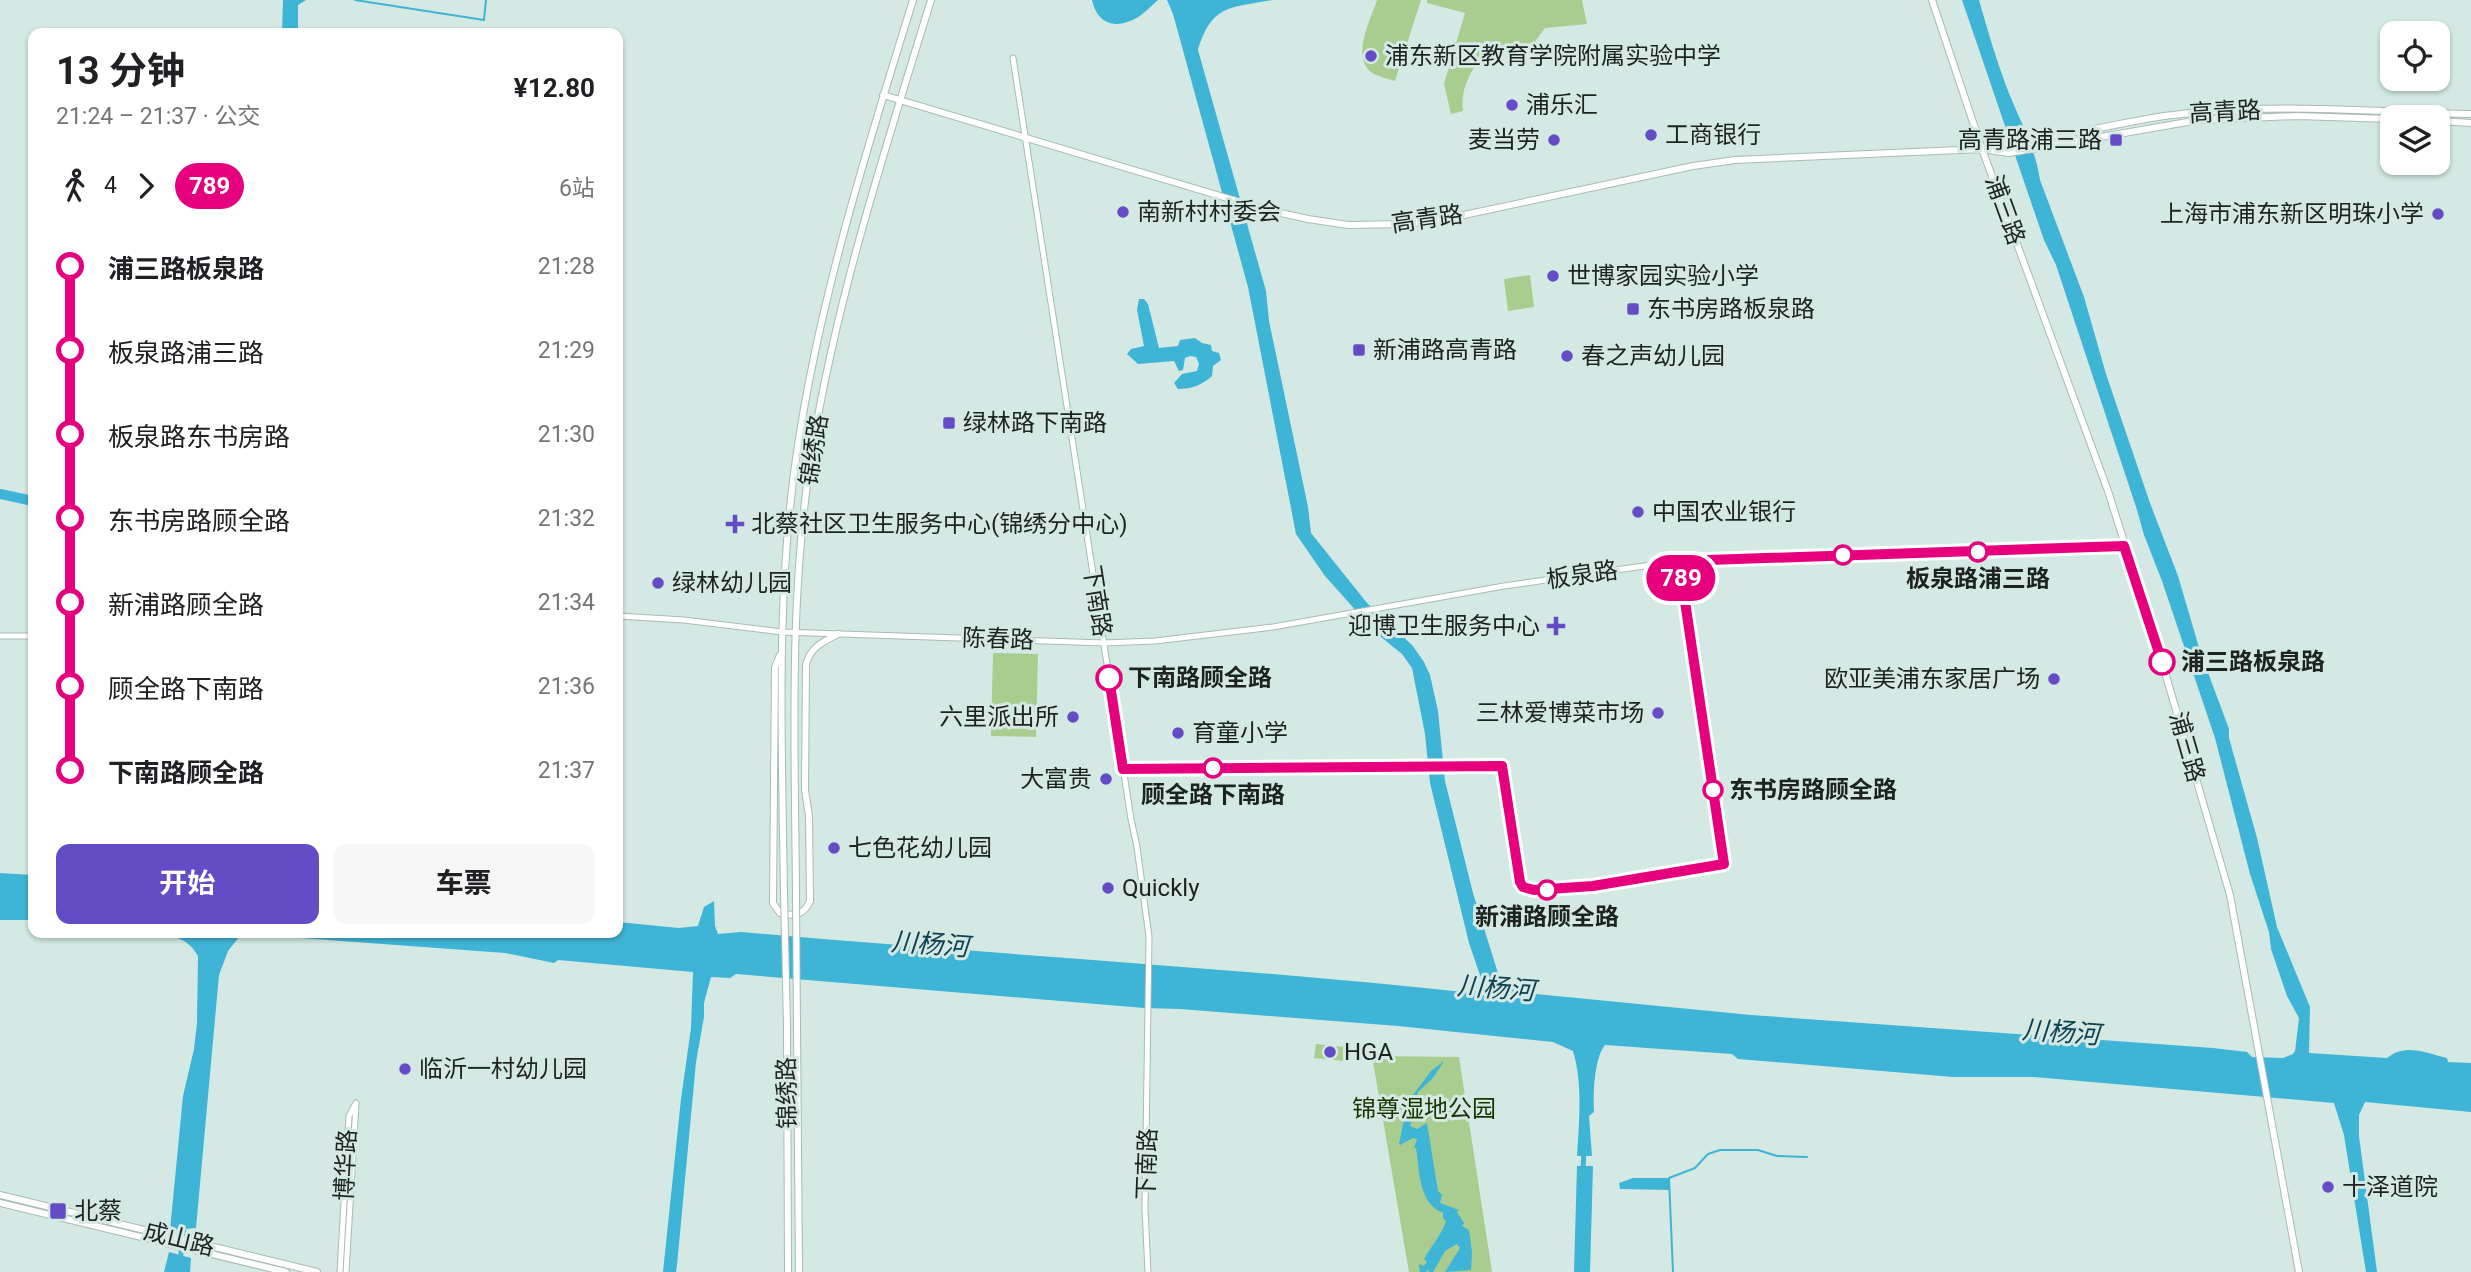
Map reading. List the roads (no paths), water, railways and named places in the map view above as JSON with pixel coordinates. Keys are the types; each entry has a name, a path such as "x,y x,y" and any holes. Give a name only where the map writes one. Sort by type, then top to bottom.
{"main road":[{"name":"锦绣路","path":"788,1272 782,632 788,532 797,447 813,354 833,270 913,0"},
{"name":"锦绣路","path":"799,1272 796,633 803,524 813,446 829,358 848,278 931,0"},
{"name":"浦三路","path":"1932,0 1982,149 2108,491 2162,662 2230,895 2299,1272"},
{"name":"高青路","path":"883,95 1289,215 1330,223 1387,225 1450,218 1693,166 1735,160 1982,149 2008,153 2199,120 2297,116 2380,118"},
{"name":"高青路","path":"1982,149 2004,142 2172,115 2238,110 2376,110 2471,114"},
{"path":"2450,122 2471,123"},
{"name":"锦绣路","path":"782,650 775,667 774,903 780,913 791,916 807,909 810,901 809,816 805,790 806,665 815,648 838,634"},
{"name":"成山路","path":"0,1195 286,1272"},
{"name":"成山路","path":"0,1203 163,1238"},
{"name":"成山路","path":"202,1248 317,1272"}],"street":[{"name":"下南路","path":"1013,58 1130,819 1144,892 1149,937 1145,1209 1148,1272"},
{"name":"板泉路","path":"1377,609 1504,586 1679,561 2124,546"},
{"name":"陈春路","path":"623,615 796,633 1104,643 1204,636 1377,609"},
{"path":"0,636 28,636"},
{"name":"博华路","path":"340,1272 349,1116 356,1103 346,1272"}],"water":[{"path":"283,0 306,0 298,5 298,28 282,28"},
{"path":"1092,0 1158,0 1130,21 1116,24 1101,18"},
{"name":"川杨河","path":"1167,0 1272,0 1234,7 1216,16 1203,35 1198,50 1266,291 1269,321 1308,507 1311,533 1367,603 1412,645 1430,675 1438,711 1445,781 1473,893 1502,986 1536,994 1751,1015 2213,1048 2247,1052 2252,1057 2283,1058 2295,1051 2299,1018 2287,996 2271,949 2269,932 2250,874 2215,738 2144,535 2056,265 2044,240 1962,0 1979,0 2001,73 2030,143 2040,180 2084,297 2106,374 2229,729 2229,738 2257,838 2277,927 2310,1007 2309,1053 2387,1058 2401,1051 2416,1050 2447,1058 2448,1062 2471,1063 2471,1112 2365,1102 2359,1115 2359,1136 2377,1272 2366,1272 2344,1135 2334,1103 2034,1077 1953,1077 1738,1059 1732,1054 1605,1045 1596,1067 1594,1112 1589,1116 1592,1156 1577,1156 1580,1103 1576,1064 1573,1051 1553,1042 1398,1026 736,974 730,978 711,977 704,1003 676,1272 663,1272 691,1028 693,972 558,960 554,963 505,953 301,938 623,938 623,922 679,928 698,926 704,907 714,901 718,934 741,932 1473,993 1481,987 1481,978 1469,943 1430,783 1425,734 1412,668 1402,654 1376,633 1325,576 1296,534 1248,287"},
{"path":"1139,299 1144,299 1148,304 1159,348 1178,346 1180,340 1195,338 1211,345 1212,351 1219,353 1221,360 1213,366 1212,376 1196,386 1178,389 1174,383 1182,374 1197,371 1199,364 1196,357 1185,358 1183,370 1179,371 1174,361 1138,364 1127,354 1131,349 1144,346 1137,310"},
{"path":"0,873 28,875 28,920 0,920"},
{"path":"176,938 238,938 228,951 219,975 196,1228 170,1230 183,1096 197,1023 198,956 189,945"},
{"path":"1444,1061 1433,1078 1417,1093 1416,1103 1408,1103 1412,1118 1410,1126 1417,1129 1427,1123 1438,1191 1442,1195 1440,1203 1459,1210 1457,1212 1464,1223 1462,1226 1469,1230 1471,1270 1445,1272 1460,1248 1457,1244 1445,1251 1433,1272 1428,1269 1426,1272 1420,1272 1419,1264 1424,1266 1427,1262 1424,1259 1446,1221 1443,1213 1429,1202 1425,1194 1414,1148 1417,1139 1399,1144 1406,1110 1400,1104 1402,1100 1410,1099 1431,1071"},
{"path":"1577,1166 1593,1166 1590,1272 1574,1272"},
{"path":"1633,1178 1669,1178 1669,1190 1620,1189 1619,1183"},
{"path":"169,1252 191,1258 190,1272 164,1272"}],"waterway":[{"path":"355,0 484,20 486,0"},
{"path":"0,494 28,500"},
{"path":"1583,1171 1584,1149"},
{"path":"1673,1272 1669,1178 1695,1168 1708,1154 1720,1150 1758,1150 1777,1156 1807,1157"},
{"path":"179,1272 184,1225"}],"place":[{"name":"浦东新区教育学院附属实验中学","path":"1371,56"},
{"name":"浦乐汇","path":"1512,105"},
{"name":"工商银行","path":"1651,135"},
{"name":"麦当劳","path":"1554,140"},
{"name":"高青路浦三路","path":"2116,140"},
{"name":"南新村村委会","path":"1123,212"},
{"name":"上海市浦东新区明珠小学","path":"2438,214"},
{"name":"世博家园实验小学","path":"1553,276"},
{"name":"东书房路板泉路","path":"1633,309"},
{"name":"新浦路高青路","path":"1359,350"},
{"name":"春之声幼儿园","path":"1567,356"},
{"name":"绿林路下南路","path":"949,423"},
{"name":"中国农业银行","path":"1638,512"},
{"name":"北蔡社区卫生服务中心(锦绣分中心)","path":"735,524"},
{"name":"板泉路浦三路","path":"1978,552"},
{"name":"绿林幼儿园","path":"658,583"},
{"name":"迎博卫生服务中心","path":"1556,626"},
{"name":"浦三路板泉路","path":"2162,662"},
{"name":"下南路顾全路","path":"1109,678"},
{"name":"欧亚美浦东家居广场","path":"2054,679"},
{"name":"三林爱博菜市场","path":"1658,713"},
{"name":"六里派出所","path":"1073,717"},
{"name":"育童小学","path":"1178,733"},
{"name":"顾全路下南路","path":"1213,768"},
{"name":"大富贵","path":"1106,779"},
{"name":"东书房路顾全路","path":"1713,790"},
{"name":"七色花幼儿园","path":"834,848"},
{"name":"Quickly","path":"1108,888"},
{"name":"新浦路顾全路","path":"1547,890"},
{"name":"HGA","path":"1330,1052"},
{"name":"临沂一村幼儿园","path":"405,1069"},
{"name":"十泽道院","path":"2328,1187"},
{"name":"北蔡","path":"58,1211"}],"park label":[{"name":"锦尊湿地公园","path":"1424,1109"}]}
